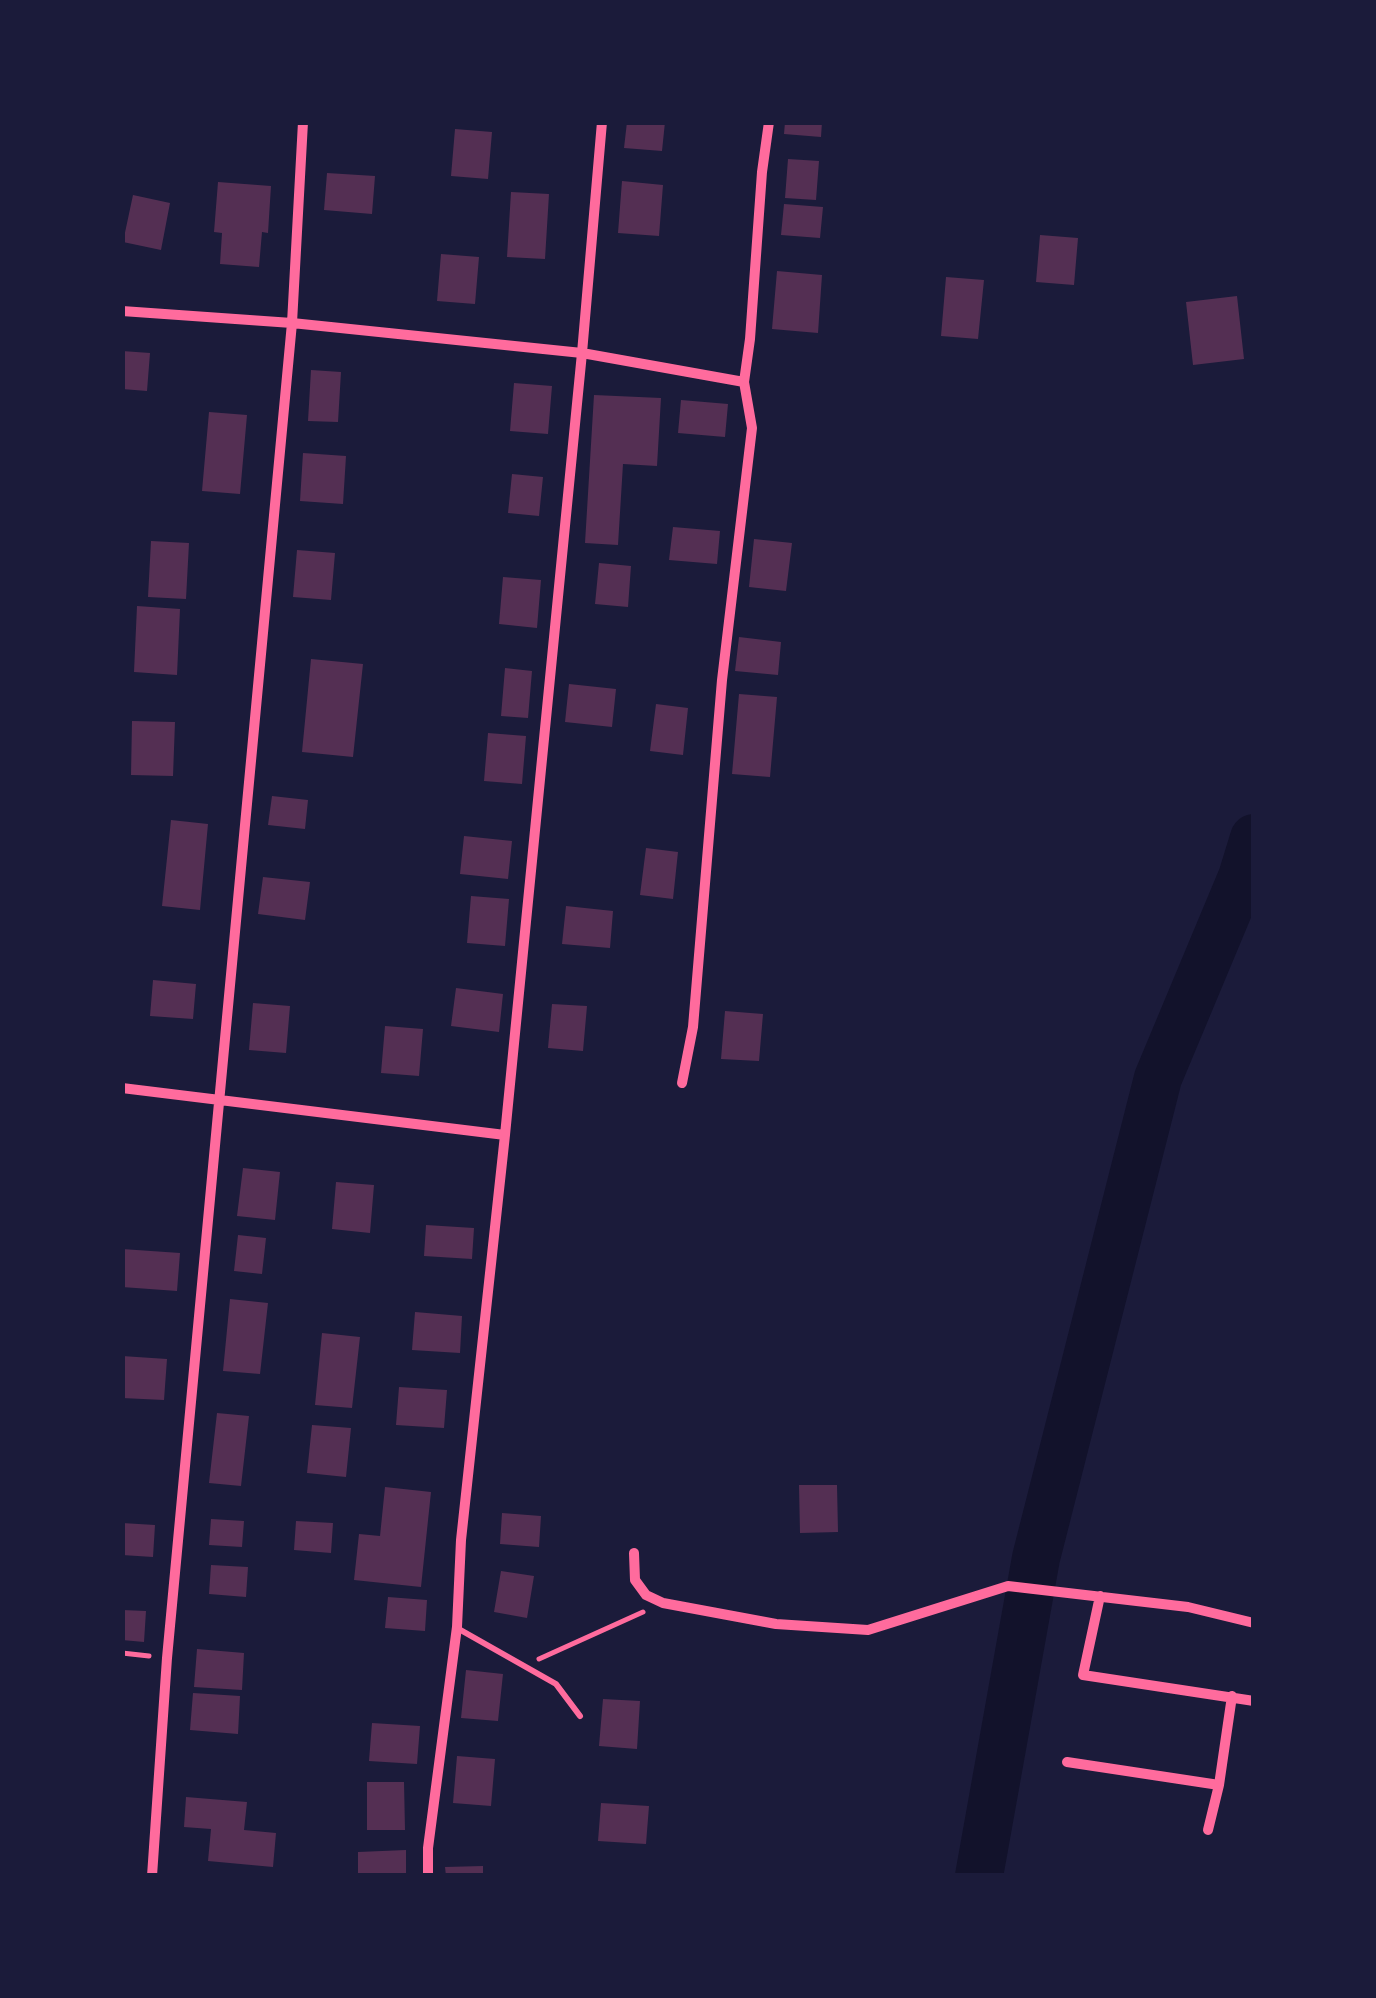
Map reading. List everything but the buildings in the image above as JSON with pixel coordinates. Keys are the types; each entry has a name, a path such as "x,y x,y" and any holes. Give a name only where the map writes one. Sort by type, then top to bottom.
{"street":[{"path":"152,1876 167,1658 292,323 303,122"},
{"path":"428,1876 505,1135 602,122"},
{"path":"682,1084 692,1027 722,680 752,428 744,382 769,122"},
{"path":"122,311 292,323 582,353 744,382"},
{"path":"122,1088 505,1135"},
{"path":"634,1553 634,1580 646,1595 663,1603 776,1624 868,1630 1008,1586 1188,1607 1254,1623"},
{"path":"1100,1596 1083,1675 1254,1700"},
{"path":"1208,1830 1232,1696"},
{"path":"1068,1762 1219,1785"}],"lane":[{"path":"456,1628 556,1684 580,1716"}],"path":[{"path":"522,1666 663,1603"},
{"path":"122,1653 167,1658"}],"waterway":[{"path":"979,1876 1036,1558 1158,1078 1242,877 1254,838"}]}
